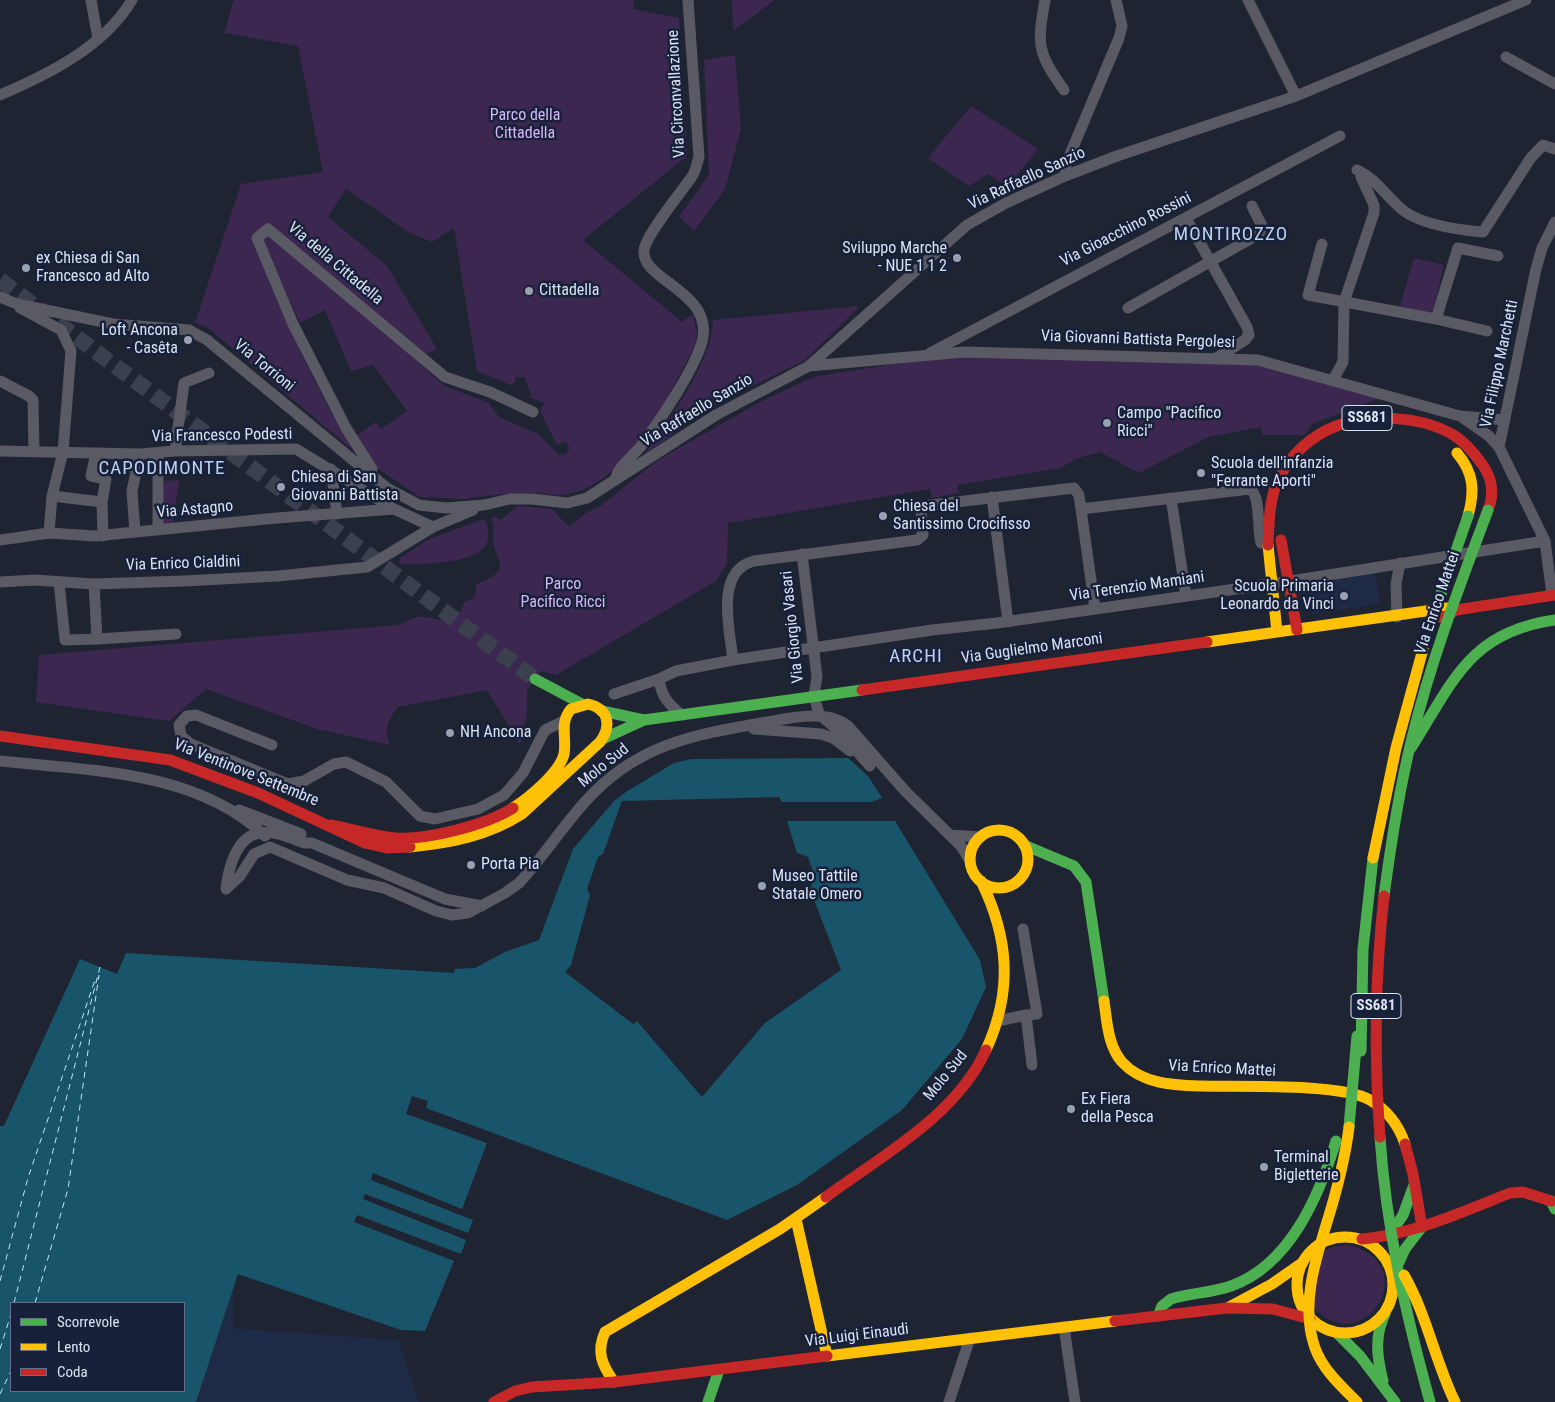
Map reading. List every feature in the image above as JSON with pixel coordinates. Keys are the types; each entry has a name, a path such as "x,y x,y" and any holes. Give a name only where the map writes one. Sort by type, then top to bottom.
{"main road":[{"name":"Via Enrico Mattei","path":"1277,632 1268,550 1269,511 1283,470 1306,444 1350,420 1366,418 1400,420 1449,431 1468,445 1478,458 1491,482 1492,498 1444,630 1408,752 1392,837 1383,908 1375,1028 1380,1162 1395,1260 1412,1339 1430,1402"},
{"name":"SS681","path":"1347,435 1380,430"},
{"name":"Via Enrico Mattei","path":"1364,1106 1359,1007 1364,929 1380,814 1395,744 1427,636 1474,492 1472,474 1464,460 1455,450 1440,441"},
{"path":"1293,478 1304,463 1317,451"},
{"path":"1285,498 1280,520 1287,578 1297,630"},
{"name":"Via Guglielmo Marconi","path":"470,838 504,826 530,809 592,748 605,738 644,720 1397,617 1446,607 1456,610 1553,595"},
{"name":"SS681","path":"1408,752 1460,672 1476,653 1507,631 1555,620"},
{"name":"Via Guglielmo Marconi","path":"566,716 563,702 535,680 582,704 592,705 602,711 644,720"},
{"path":"582,704 566,716 565,736 578,748 592,748"},
{"path":"602,711 608,724 605,738"},
{"name":"Via Ventinove Settembre","path":"0,736 162,757 189,765 331,825 355,840 381,847 420,846 470,838"},
{"name":"Via Ventinove Settembre","path":"331,825 400,838 456,830 495,820 527,799 561,761 566,745 565,736"},
{"path":"970,861 974,844 980,837 995,830 1004,830 1019,838 1024,845 1027,854 1024,873"},
{"name":"Via Enrico Mattei","path":"1024,845 1078,869 1087,885 1109,1034 1111,1044 1122,1062 1141,1076 1167,1084 1325,1090 1366,1098 1386,1111 1398,1128 1407,1152 1422,1227"},
{"name":"Molo Sud","path":"614,1382 601,1363 599,1344 605,1332 796,1219 946,1106 969,1079 989,1046 998,1022 1005,993 1005,964 997,920 990,898 970,861"},
{"path":"981,880 998,887 1008,886 1024,873 1040,865 1062,861"},
{"name":"Molo Sud","path":"997,920 1008,886"},
{"path":"1158,1316 1164,1303 1175,1298 1220,1290 1240,1282 1265,1264 1295,1231 1312,1205 1325,1178 1341,1125 1359,1007"},
{"path":"1357,1402 1339,1387 1319,1355 1309,1324 1308,1304 1313,1269 1337,1189 1347,1144 1359,1007"},
{"path":"1389,1236 1403,1214 1414,1185"},
{"path":"1362,1239 1389,1236 1422,1227 1510,1193 1523,1192 1554,1203"},
{"path":"796,1219 827,1356"},
{"path":"1374,1224 1393,1322"},
{"path":"1393,1276 1405,1249 1422,1227"},
{"path":"1384,1390 1375,1342 1378,1328 1389,1306 1393,1291 1393,1276 1387,1260 1376,1247 1362,1239 1348,1236 1334,1237 1321,1243 1310,1251 1302,1263 1297,1277 1297,1292 1302,1306 1310,1319 1322,1328 1337,1333 1353,1333 1367,1328 1380,1319 1389,1306"},
{"path":"1395,1260 1419,1301 1443,1375 1455,1402"},
{"name":"Via Luigi Einaudi","path":"1227,1308 1266,1288 1302,1263"},
{"name":"Via Luigi Einaudi","path":"494,1402 516,1391 532,1387 614,1382 1227,1308 1273,1309 1310,1319"},
{"path":"1337,1333 1360,1356 1395,1402"},
{"path":"708,1402 719,1370"}],"street":[{"path":"91,0 98,39"},
{"path":"0,95 74,58 98,39 123,15 132,0"},
{"name":"Via Circonvallazione","path":"615,481 617,474 641,446 668,408 700,348 704,335 700,314 695,304 653,269 648,263 644,250 651,235 694,173 699,157 688,0"},
{"path":"1045,0 1040,28 1040,49 1045,61 1064,90"},
{"path":"1065,176 1066,164 1120,38 1122,26 1116,0"},
{"path":"1248,0 1296,96"},
{"name":"Via Raffaello Sanzio","path":"484,505 510,499 577,502 615,481 716,415 808,366 968,225 1006,203 1065,176 1117,156 1296,96 1507,5 1526,0"},
{"path":"1506,57 1555,84"},
{"name":"Via Gioacchino Rossini","path":"928,354 1340,136"},
{"path":"1333,380 1342,362 1344,302 1374,212 1374,205 1359,173 1367,175 1405,212 1441,226 1483,232 1530,160 1543,145 1555,149"},
{"path":"1128,308 1261,232 1262,226 1252,206"},
{"path":"1186,218 1247,327 1249,335 1245,340 1213,360"},
{"name":"Via Filippo Marchetti","path":"1553,595 1545,541 1499,447 1536,269 1542,248 1555,222"},
{"name":"Via della Cittadella","path":"387,488 365,460 346,428 293,324 257,238 268,229 445,377 490,392 533,412"},
{"path":"1322,244 1308,295 1358,303 1487,331"},
{"path":"1436,319 1458,248 1498,256"},
{"name":"Via Torrioni","path":"0,297 17,304 113,324 189,330 206,340 387,488 419,505 446,508 484,505"},
{"path":"17,304 22,310 61,330 67,339 70,351 62,452 52,496 49,533"},
{"name":"Via Giovanni Battista Pergolesi","path":"808,366 928,354 994,352 1258,360 1460,416 1505,420"},
{"path":"175,451 184,383 209,374"},
{"path":"0,381 33,400 34,451"},
{"name":"Via Giovanni Battista Pergolesi","path":"1460,416 1481,430 1499,447"},
{"name":"Via Francesco Podesti","path":"0,451 158,454 175,451 296,449 332,469 394,509 433,527"},
{"path":"96,453 91,476 106,479 102,502 103,536"},
{"path":"134,532 132,491 140,454"},
{"path":"158,454 158,530"},
{"path":"332,469 337,514"},
{"path":"1008,622 992,497 1072,488 1078,492 1095,609"},
{"path":"1081,509 1243,489 1253,491 1257,501 1260,542 1268,550"},
{"path":"52,496 102,502"},
{"name":"Via Giorgio Vasari","path":"733,660 727,594 738,570 747,563 802,554 917,540 923,535 921,515 925,506 992,497"},
{"path":"1170,498 1186,596"},
{"path":"433,527 484,505"},
{"path":"433,527 446,508"},
{"name":"Via Astagno","path":"0,540 49,533 103,536 394,509"},
{"name":"Via Enrico Cialdini","path":"0,582 34,580 94,584 278,576 367,567 433,527"},
{"name":"Via Terenzio Mamiani","path":"614,694 686,668 733,660 926,630 1008,622 1186,596 1270,580 1400,564 1545,541"},
{"name":"Via Giorgio Vasari","path":"802,554 817,677 814,696"},
{"path":"1397,617 1396,584 1400,564"},
{"path":"59,582 65,640 176,634"},
{"path":"94,584 97,639"},
{"path":"659,679 661,691 666,700 682,715"},
{"name":"Molo Sud","path":"814,696 816,710 840,732 870,766"},
{"path":"272,745 196,715 184,717 179,725 181,736 191,744 288,784 304,781 337,763 350,763 386,782 420,816 435,819 478,809 504,795 522,773 545,730 566,716"},
{"name":"Molo Sud","path":"283,852 348,880 384,888 436,911 468,913 518,883 588,799 628,764 674,741 784,719 822,717 838,720 848,726 906,792 961,846 970,861"},
{"name":"Molo Sud","path":"732,728 821,734 833,738 906,792"},
{"path":"0,761 157,780 179,787 228,809 308,837 312,843"},
{"path":"228,809 260,832 283,852"},
{"path":"228,809 242,827 246,841"},
{"path":"283,852 270,848 254,854 240,876 226,889 228,869 246,841 260,832 312,843 445,899 482,906"},
{"path":"950,835 980,837"},
{"path":"998,1022 1037,1014 1023,930"},
{"path":"1026,1015 1032,1065"},
{"path":"1064,1327 1075,1402"},
{"path":"949,1402 970,1338"}],"shaded area":[{"name":"Scuola Primaria Leonardo da Vinci","path":"1375,573 1380,604 1312,614 1307,583"},
{"path":"848,758 868,776 882,798 871,802 782,802 779,797 622,801 603,854 598,857 587,889 590,895 571,965 565,972 633,1024 637,1021 702,1097 765,1023 841,970 810,889 815,877 808,857 797,853 787,821 895,821 980,960 986,987 962,1039 902,1110 797,1185 727,1220 426,1108 428,1101 412,1096 406,1114 487,1143 462,1209 373,1173 371,1180 473,1220 468,1233 365,1194 363,1199 466,1240 461,1254 357,1215 354,1222 454,1261 425,1331 401,1330 238,1274 196,1402 0,1402 0,1126 4,1126 80,959 117,974 126,953 454,973 455,969 475,968 505,952 539,940 573,849 614,801 674,763 691,759"},
{"path":"233,1289 233,1328 398,1340 419,1402 196,1402"}],"green space":[{"name":"Parco della Cittadella","path":"234,0 634,0 633,9 679,18 687,156 583,240 682,322 693,314 697,333 695,346 645,434 629,455 611,472 591,486 565,495 517,493 466,499 420,497 374,466 357,435 376,422 381,429 407,411 373,365 351,371 325,310 300,323 262,240 270,235 447,387 489,403 499,417 538,434 558,454 565,455 570,448 565,441 557,445 540,411 544,403 529,397 531,394 524,377 516,377 513,386 477,371 454,228 432,242 408,232 346,189 328,217 387,266 437,349 426,354 268,224 251,236 311,373 355,452 207,327 195,323 241,184 323,172 298,46 224,33"},
{"path":"732,0 775,0 733,31"},
{"path":"735,55 741,129 725,189 694,231 679,217 709,174 704,60"},
{"path":"971,106 1038,149 1008,187 988,174 969,186 928,158"},
{"path":"1414,258 1444,265 1433,311 1428,313 1400,306"},
{"path":"860,306 805,360 710,407 645,454 688,390 697,373 711,337 713,320"},
{"name":"Parco Pacifico Ricci","path":"967,357 1254,364 1383,397 1312,424 1305,435 1262,435 1261,427 1208,437 1139,473 1100,452 1078,458 1060,468 957,485 959,493 932,498 930,489 728,523 727,563 716,581 556,675 541,671 527,690 527,713 520,745 487,690 398,707 391,716 387,729 390,745 317,729 206,689 169,721 36,702 39,655 398,625 419,616 448,621 461,612 464,602 473,599 477,591 475,585 492,577 500,570 494,547 491,519 494,516 500,520 518,506 552,509 569,527 587,512 599,507 658,460 760,402 813,377 920,360"},
{"path":"179,480 173,524 162,525 164,481"},
{"path":"484,519 488,530 488,538 485,547 476,553 451,561 399,564 400,558 429,539"},
{"path":"1348,1245 1371,1255 1382,1270 1384,1287 1379,1304 1367,1317 1351,1323 1332,1321 1312,1306 1324,1251 1335,1246"}],"ferry route":[{"path":"14,1302 100,967"},
{"path":"35,1302 68,1189 99,975"},
{"path":"0,1281 28,1178 96,977"},
{"path":"0,1349 10,1317"},
{"path":"0,1394 10,1373"}],"tunnel":[{"path":"0,280 535,679"}],"traffic: fast":[{"path":"1384,896 1399,797 1420,709 1447,623 1488,510"},
{"path":"1433,617 1468,516"},
{"path":"1411,748 1452,682 1466,664 1483,648 1502,636 1526,626 1555,620"},
{"path":"535,679 582,704"},
{"path":"605,738 644,720 862,690"},
{"path":"602,711 644,720"},
{"path":"1024,845 1074,866 1086,882 1104,1001"},
{"path":"1361,1051 1363,949 1373,858"},
{"path":"1349,1127 1357,1036"},
{"path":"1380,1137 1387,1205 1398,1271 1430,1402"},
{"path":"1158,1316 1162,1306 1171,1299 1231,1286 1252,1276 1270,1262 1286,1245 1311,1206 1336,1141"},
{"path":"1389,1236 1403,1215 1414,1185"},
{"path":"1551,1201 1555,1209"},
{"path":"1396,1269 1405,1249 1422,1227"},
{"path":"1383,1381 1379,1364 1378,1339 1385,1314"},
{"path":"1337,1333 1360,1356 1395,1402"},
{"path":"708,1402 719,1370"}],"traffic: slow":[{"path":"1457,453 1463,460 1472,483 1472,498 1468,516"},
{"path":"1268,545 1277,632 1447,608"},
{"path":"1207,642 1277,632"},
{"path":"1373,858 1396,748 1423,649"},
{"path":"410,847 440,843 482,833 509,822 522,814 600,742 604,736 607,724 604,714 600,710 588,704 571,709 567,714 564,725 564,754 557,769 543,784 513,808"},
{"path":"999,830 1015,835 1023,843 1028,859 1023,875 1015,883 999,888 983,883 975,875 970,859 975,843 983,835 999,830"},
{"path":"981,881 997,923 1004,965 1001,1007 986,1050"},
{"path":"1104,1001 1109,1033 1117,1056 1139,1075 1158,1082 1179,1085 1314,1088 1356,1095 1370,1100 1387,1114 1396,1125 1405,1144"},
{"path":"1349,1127 1340,1174 1313,1274 1309,1311 1310,1330 1318,1356 1333,1377 1357,1402"},
{"path":"614,1382 606,1370 602,1358 601,1346 605,1332 780,1229 826,1197"},
{"path":"796,1219 827,1356"},
{"path":"1345,1237 1363,1240 1379,1251 1390,1267 1393,1285 1390,1303 1379,1319 1363,1330 1345,1333 1327,1330 1311,1319 1300,1303 1297,1285 1300,1267 1311,1251 1327,1240 1345,1237"},
{"path":"1229,1307 1272,1284 1302,1263"},
{"path":"1404,1275 1419,1306 1455,1402"},
{"path":"827,1356 1115,1321"}],"traffic: jam":[{"path":"1268,545 1274,492 1280,476 1290,460 1303,446 1327,430 1357,420 1374,418 1409,420 1441,429 1455,436 1473,452 1488,475 1492,492 1488,510"},
{"path":"1281,540 1297,630"},
{"path":"1440,617 1447,616 1456,610 1555,595"},
{"path":"862,690 1207,642"},
{"path":"0,736 170,760 258,793 365,843 387,848 410,847"},
{"path":"331,825 379,836 395,838 424,837 488,820 513,808"},
{"path":"1380,1137 1376,1016 1384,896"},
{"path":"826,1197 893,1150 937,1115 973,1074 986,1050"},
{"path":"1405,1144 1413,1174 1422,1227"},
{"path":"1362,1239 1419,1227 1456,1215 1510,1193 1523,1192 1551,1201"},
{"path":"1115,1321 1227,1308 1273,1309 1310,1319"},
{"path":"494,1402 515,1391 532,1387 614,1382 827,1356"}],"place":[{"name":"Sviluppo Marche - NUE 1 1 2","path":"957,258"},
{"name":"ex Chiesa di San Francesco ad Alto","path":"26,268"},
{"name":"Cittadella","path":"529,291"},
{"name":"Loft Ancona - Casêta","path":"188,340"},
{"name":"Campo \"Pacifico Ricci\"","path":"1107,423"},
{"name":"Scuola dell'infanzia \"Ferrante Aporti\"","path":"1201,473"},
{"name":"Chiesa di San Giovanni Battista","path":"281,487"},
{"name":"Chiesa del Santissimo Crocifisso","path":"883,516"},
{"name":"Scuola Primaria Leonardo da Vinci","path":"1344,596"},
{"name":"NH Ancona","path":"450,733"},
{"name":"Porta Pia","path":"471,865"},
{"name":"Museo Tattile Statale Omero","path":"762,886"},
{"name":"Ex Fiera della Pesca","path":"1071,1109"},
{"name":"Terminal Bigletterie","path":"1264,1167"}],"district":[{"name":"MONTIROZZO","path":"1231,235"},
{"name":"CAPODIMONTE","path":"162,469"},
{"name":"ARCHI","path":"916,657"}]}
